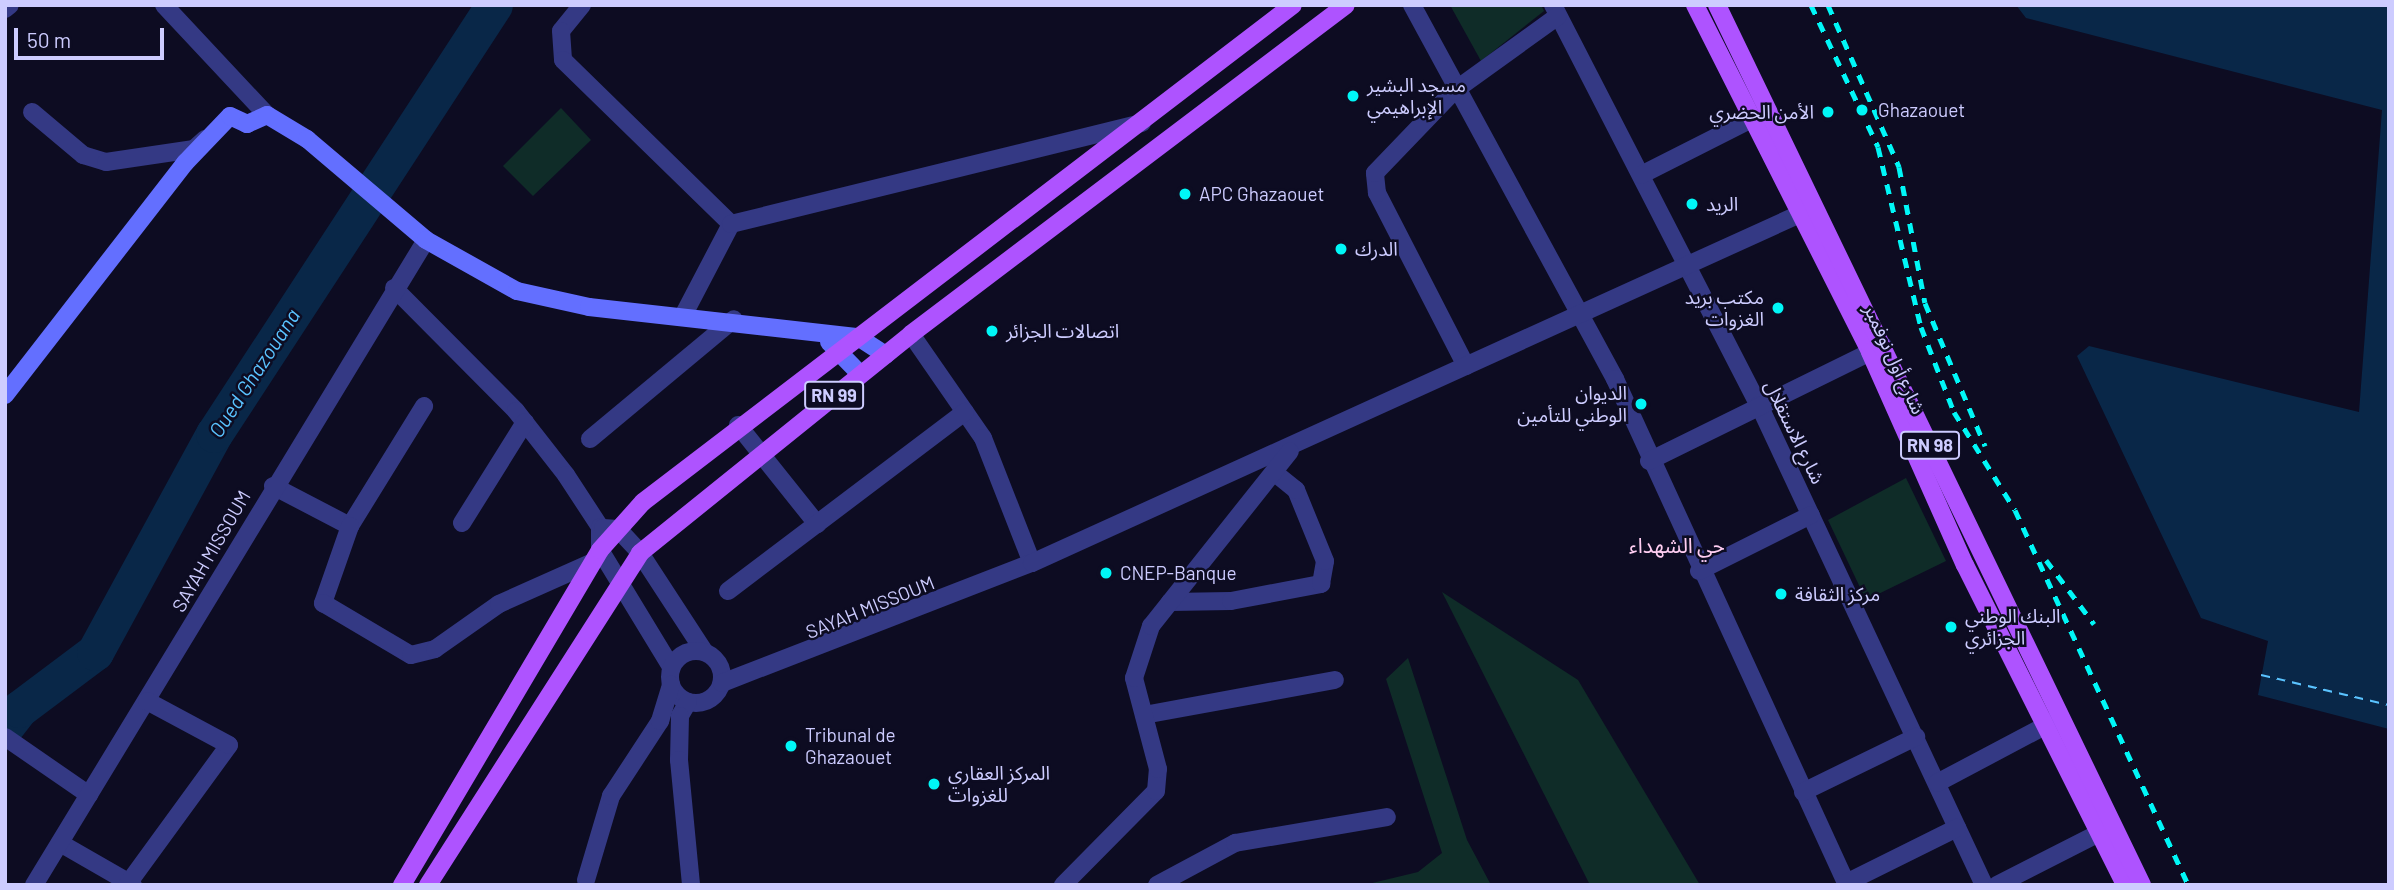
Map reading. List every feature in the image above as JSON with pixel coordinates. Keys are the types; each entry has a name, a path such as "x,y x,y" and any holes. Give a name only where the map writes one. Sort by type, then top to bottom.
{"main road":[{"name":"RN 99","path":"402,885 597,556 609,528 738,425 836,355 1293,5"},
{"name":"RN 99","path":"428,885 621,576 640,553 911,334 1346,5"},
{"name":"شارع أول نوفمبر","path":"1695,5 1752,119 1809,209"},
{"name":"شارع أول نوفمبر","path":"1717,5 1809,209 2054,722 2106,829 2142,885"},
{"path":"5,395 185,163 230,116 247,124 267,115 307,139 398,220 426,240 517,291 549,301 734,319 826,335 858,337 886,355"},
{"path":"826,335 836,355 860,374"},
{"path":"507,708 530,722"},
{"path":"441,819 462,830"},
{"name":"شارع أول نوفمبر","path":"2106,829 2124,885"}],"street":[{"path":"5,9 10,5"},
{"path":"163,5 267,115"},
{"path":"582,5 561,32 563,60 731,223"},
{"path":"1412,5 1454,90 1583,314 1699,571 1847,884 1957,828"},
{"path":"1466,366 1374,180 1381,161 1454,90 1555,11"},
{"name":"شارع الاستقلال","path":"1555,11 1759,405 1984,885"},
{"path":"32,112 83,155 106,162 194,149 230,116"},
{"path":"1642,175 1752,119"},
{"path":"684,314 731,223 1142,123"},
{"name":"SAYAH MISSOUM","path":"722,683 1032,563 1292,448 1583,314 1685,263 1809,209"},
{"name":"SAYAH MISSOUM","path":"34,885 147,701 273,486 426,240"},
{"path":"394,288 525,422 609,528 640,553 704,651 721,667 722,683 709,700 688,702"},
{"path":"590,439 734,319"},
{"path":"911,334 965,412 1002,480 1032,563"},
{"path":"1649,461 1877,349"},
{"path":"424,406 350,526 323,603 411,655 435,649 499,604 597,556 621,576 671,676 688,702"},
{"path":"728,591 965,412"},
{"path":"462,523 525,422"},
{"path":"738,425 759,456 817,524"},
{"path":"1063,885 1156,791 1158,769 1134,678 1140,649 1170,602 1292,448"},
{"path":"1170,602 1231,601 1321,584 1325,561 1296,491 1274,472"},
{"path":"273,486 350,526"},
{"path":"1699,571 1811,515"},
{"path":"586,880 611,796 660,721 671,676 688,651 704,651"},
{"path":"1144,715 1335,680"},
{"path":"60,843 130,884 229,744 147,701"},
{"path":"688,702 680,716 679,760 691,885"},
{"path":"1937,783 2054,722"},
{"path":"5,737 49,770 89,795"},
{"path":"1803,792 1916,737"},
{"path":"1157,885 1235,844 1387,817"},
{"path":"1997,885 2106,829"}],"green space":[{"path":"1450,5 1541,5 1544,11 1481,61"},
{"path":"561,108 591,140 533,196 503,166"},
{"path":"1906,478 1946,561 1866,600 1828,520"},
{"path":"1442,592 1578,680 1700,885 1590,885"},
{"path":"1408,658 1467,840 1491,885 1364,885 1418,872 1442,853 1386,679"}],"water":[{"path":"2016,5 2389,5 2389,729 2258,695 2268,641 2201,618 2077,356 2089,346 2359,412 2382,110 2026,18"}],"waterway":[{"name":"Oued Ghazouana","path":"5,727 19,709 95,652 214,434 494,5"}],"ferry route":[{"path":"2261,675 2389,705"}],"railway":[{"path":"1811,5 1878,147 1921,327 1954,412 2015,510 2188,885"},
{"path":"1828,5 1899,167 1925,303 1985,446"},
{"path":"2046,560 2094,624"}],"place":[{"name":"مسجد البشير الإبراهيمي","path":"1353,96"},
{"name":"Ghazaouet","path":"1862,110"},
{"name":"الأمن الحضري","path":"1828,112"},
{"name":"APC Ghazaouet","path":"1185,194"},
{"name":"الريد","path":"1692,204"},
{"name":"الدرك","path":"1341,249"},
{"name":"مكتب بريد الغزوات","path":"1778,308"},
{"name":"اتصالات الجزائر","path":"992,331"},
{"name":"الديوان الوطني للتأمين","path":"1641,404"},
{"name":"CNEP-Banque","path":"1106,573"},
{"name":"مركز الثقافة","path":"1781,594"},
{"name":"البنك الوطني الجزائري","path":"1951,627"},
{"name":"Tribunal de Ghazaouet","path":"791,746"},
{"name":"المركز العقاري للغزوات","path":"934,784"}],"district":[{"name":"حي الشهداء","path":"1677,545"}]}
